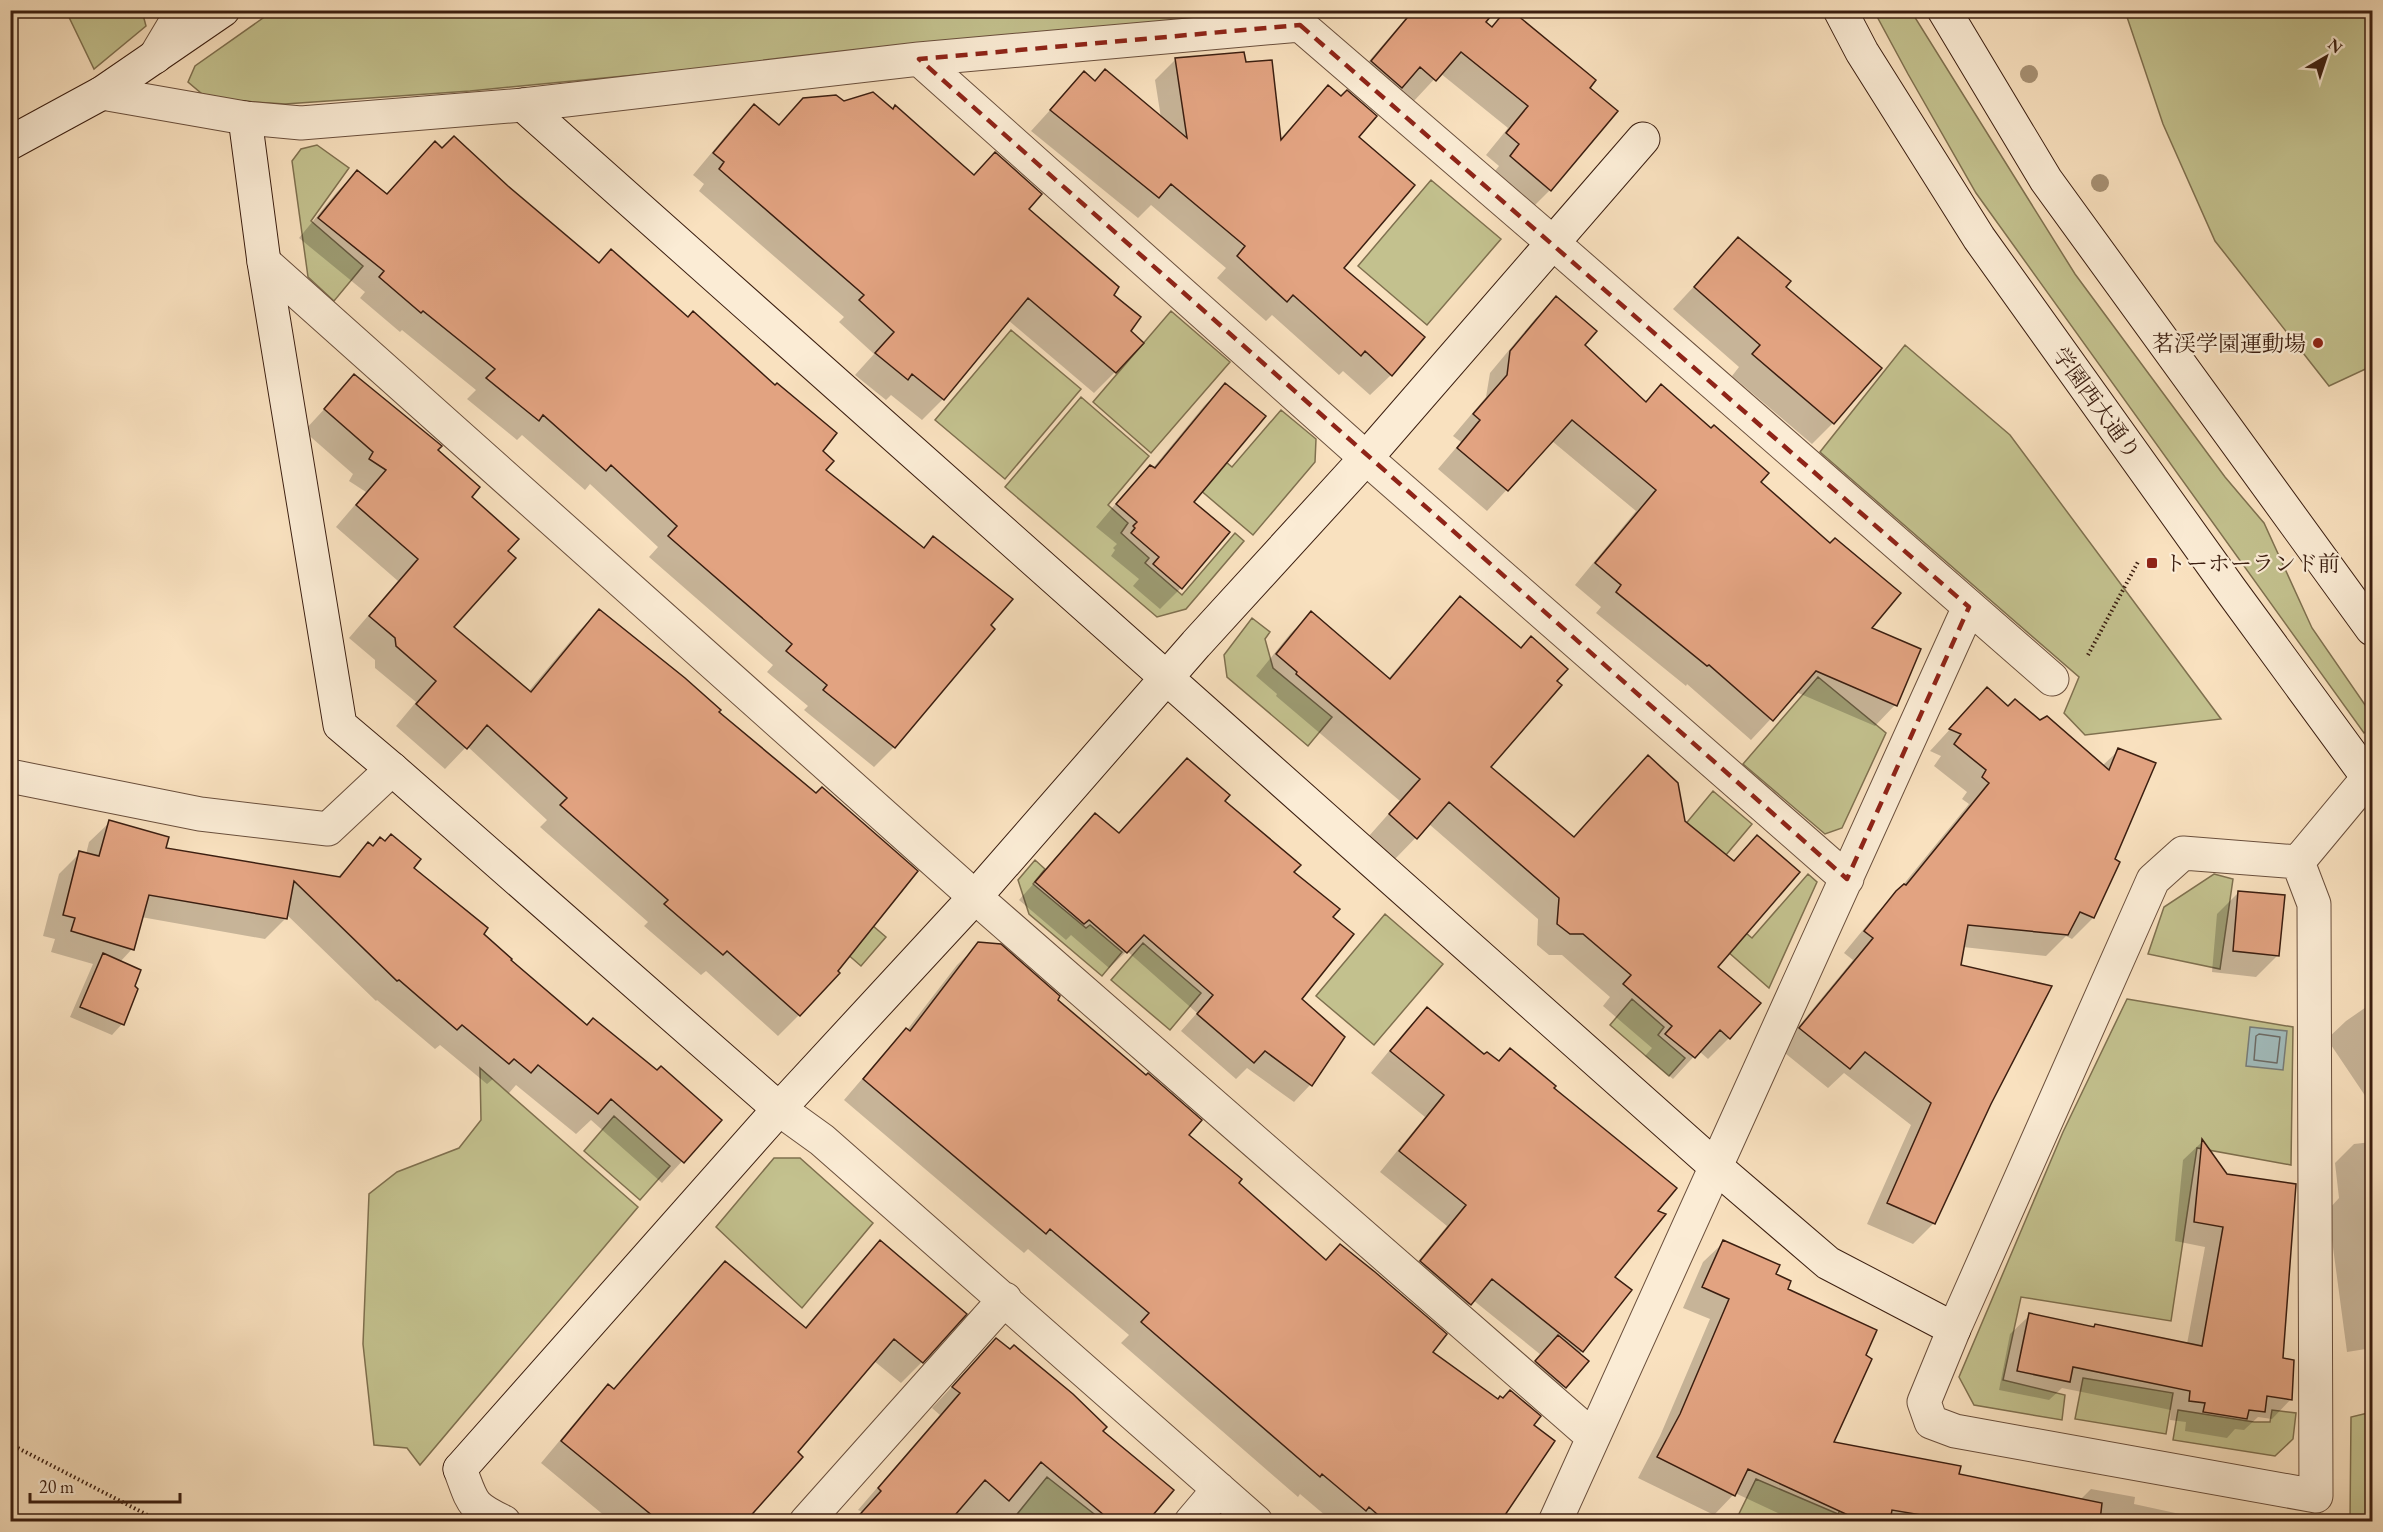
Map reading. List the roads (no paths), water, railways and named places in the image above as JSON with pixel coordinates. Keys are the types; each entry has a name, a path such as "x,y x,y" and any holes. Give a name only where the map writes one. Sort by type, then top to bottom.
{"street":[{"path":"155,57 183,10"},
{"path":"10,143 102,93 223,10"},
{"name":"学園西大通り","path":"1840,10 1862,52 1979,238 2230,589 2371,778"},
{"path":"1944,10 2046,180 2373,629"},
{"path":"102,93 245,118 301,123 523,105 919,59 1300,25 2052,679"},
{"path":"919,59 1366,458 1847,879"},
{"path":"523,105 1716,1167 1828,1263 1954,1329"},
{"path":"245,118 264,262 340,725 778,1109 822,1140 1005,1299 1256,1521"},
{"path":"504,1521 482,1511 473,1502 460,1469 778,1109 975,897 1167,676 1366,458 1643,139"},
{"path":"264,262 975,897 1592,1436"},
{"path":"1555,1521 1969,607"},
{"path":"10,776 200,814 328,829 392,769"},
{"path":"2298,862 2371,778"},
{"path":"2183,853 2298,862 2314,904 2316,1509 1955,1431 1931,1422 1924,1402 1954,1329 2153,880 2183,853"},
{"path":"806,1521 1005,1299"},
{"path":"1191,1521 1219,1490"}],"water":[{"path":"2250,1027 2287,1031 2283,1070 2246,1066"}],"place":[{"name":"茗渓学園運動場","path":"2318,343"},
{"name":"トーホーランド前","path":"2152,563"}]}
